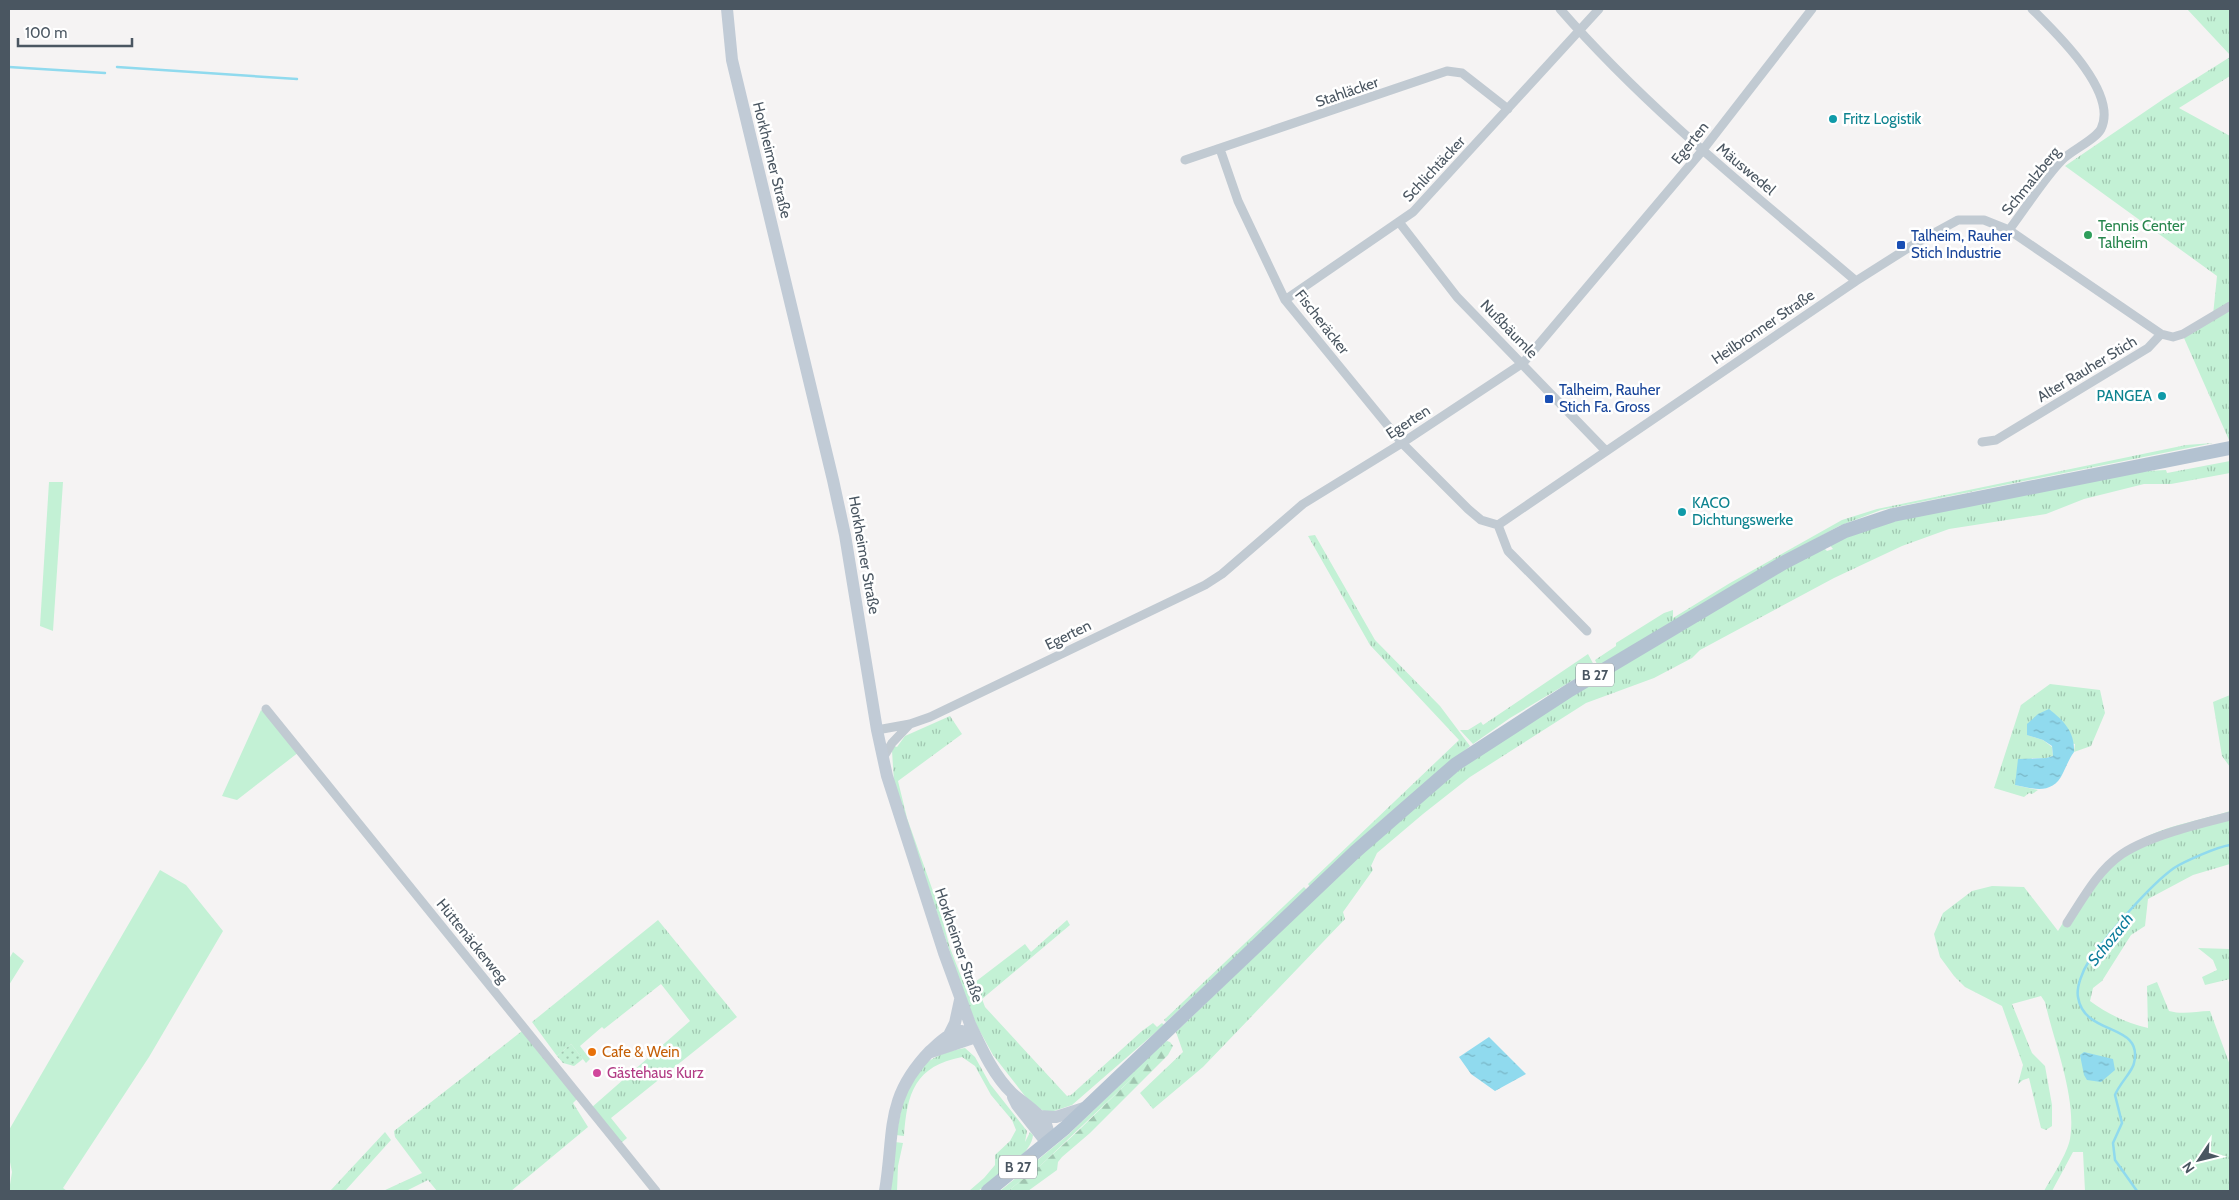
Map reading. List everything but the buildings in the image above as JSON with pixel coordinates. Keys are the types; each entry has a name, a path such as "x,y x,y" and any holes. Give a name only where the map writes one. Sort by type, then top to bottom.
{"main road":[{"name":"Horkheimer Straße","path":"727,9 734,69 845,535 877,730 892,796 960,1000 976,1037 988,1060 1011,1092 1017,1105 1048,1143"},
{"name":"B 27","path":"988,1191 1048,1143 1355,852 1456,764 1562,694 1785,562 1845,530 1893,515 2230,448"},
{"path":"885,1191 896,1104 908,1078 930,1052 949,1035 957,1019 960,1000"},
{"path":"949,1035 962,1031 976,1037"},
{"path":"930,1052 976,1037"},
{"name":"Horkheimer Straße","path":"1011,1092 1039,1116 1048,1129 1048,1143"},
{"path":"1039,1116 1056,1117 1087,1107"}],"street":[{"name":"Mäuswedel","path":"1560,9 1578,30 1702,151 1856,281"},
{"name":"Schlichtäcker","path":"1285,300 1413,212 1599,9"},
{"name":"Egerten","path":"877,730 910,724 930,717 1204,585 1222,574 1303,504 1402,443 1523,363 1702,151 1812,9"},
{"name":"Schmalzberg","path":"2009,230 2062,160 2100,130 2104,118 2102,97 2091,77 2073,51 2032,9"},
{"name":"Stahläcker","path":"1185,160 1447,71 1462,73 1508,109"},
{"name":"Fischeräcker","path":"1220,149 1238,201 1285,300 1402,443"},
{"name":"Heilbronner Straße","path":"1498,525 1856,281 1916,243 1958,220 1984,220 2009,230 2161,334"},
{"name":"Nußbäumle","path":"1399,222 1457,297 1523,363 1606,451"},
{"path":"2161,334 2173,337 2183,334 2230,306"},
{"name":"Alter Rauher Stich","path":"1982,442 1996,440 2148,348 2161,334"},
{"path":"1402,443 1468,509 1481,520 1498,525 1508,551 1587,631"},
{"name":"Hüttenäckerweg","path":"266,709 656,1191"},
{"name":"Egerten","path":"883,758 892,743 910,724"},
{"path":"2066,923 2096,881 2122,854 2154,839 2196,824 2230,816"}],"green space":[{"path":"2187,9 2230,9 2230,55"},
{"path":"2230,57 2230,76 2179,108 2230,136 2230,304 2213,315 2217,276 2065,166 2165,98"},
{"path":"2230,307 2229,440 2184,338 2202,324"},
{"path":"2213,443 1881,510 1839,526 1817,538 1598,666 1595,660 1616,646 1616,643 1664,613 1673,610 1673,618 1730,583 1842,520 1877,509 2186,445"},
{"path":"2230,461 2230,473 2171,484 2144,484 2084,499 2046,514 1949,529 1902,546 1834,578 1700,650 1692,658 1654,678 1586,703 1470,777 1377,853 1371,866 1373,870 1343,912 1345,919 1203,1067 1153,1109 1140,1093 1183,1052 1176,1032 1392,824 1491,744 1822,546 1827,551 1833,549 1828,543 1862,527 2131,472 2166,470 2167,473"},
{"path":"49,482 63,482 53,631 40,626"},
{"path":"1315,535 1375,640 1440,706 1470,746 1379,822 1310,887 1308,884 1459,740 1370,645 1308,536"},
{"path":"1588,654 1595,667 1510,718 1473,744 1460,730 1468,730 1481,722 1483,725"},
{"path":"2050,684 2100,690 2105,713 2091,746 2074,752 2075,744 2027,735 2043,740 2052,747 2053,756 2032,758 2015,785 2038,790 2024,797 1994,788 2021,705"},
{"path":"2230,695 2230,767 2222,756 2213,702"},
{"path":"261,710 272,719 299,752 237,800 222,796"},
{"path":"950,716 962,734 898,781 907,818 940,911 950,948 966,989 1025,944 1031,952 1067,920 1070,925 982,999 985,1007 1067,1096 1071,1095 1142,1031 1153,1023 1157,1027 1162,1023 1164,1025 1072,1105 1048,1113 1032,1105 993,1055 977,1026 963,992 894,782 892,751 894,746 897,747 905,736"},
{"path":"2230,811 2230,864 2193,875 2148,899 2145,926 2131,935 2102,981 2093,988 2090,1001 2117,1018 2148,1028 2147,986 2157,982 2169,1011 2185,1013 2210,1011 2230,1065 2230,1191 2085,1191 2083,1152 2073,1152 2052,1191 2044,1191 2066,1151 2070,1139 2071,1123 2068,1088 2045,1002 2041,996 2012,1004 2032,1053 2045,1066 2052,1105 2052,1126 2046,1130 2041,1128 2029,1078 2018,1084 2023,1065 2002,1006 1965,987 1940,957 1934,934 1943,913 1972,891 1992,886 2024,887 2058,931 2076,903 2097,876 2135,843 2169,828"},
{"path":"160,870 186,885 223,931 149,1057 63,1188 67,1191 9,1191 12,1172 9,1157 9,1130"},
{"path":"1304,887 1307,890 1166,1022 1164,1020"},
{"path":"658,920 737,1017 611,1118 627,1138 620,1144 591,1108 690,1021 661,984 604,1029 602,1027 580,1046 590,1059 586,1063 571,1044 557,1056 532,1022"},
{"path":"2198,948 2230,949 2230,979 2205,985 2202,977 2217,970 2213,960"},
{"path":"13,952 24,961 9,985 9,959"},
{"path":"522,1031 578,1098 573,1103 588,1127 511,1191 437,1191 428,1180 406,1191 383,1191 422,1173 395,1137 394,1131"},
{"path":"1167,1041 1173,1046 1168,1055 1090,1133 1062,1157 1058,1162 1057,1170 1028,1191 1008,1191 1041,1165 1078,1131 1165,1046 1163,1043"},
{"path":"1163,1043 1166,1046 1041,1165 1008,1191 1000,1191 1068,1135"},
{"path":"571,1044 583,1059 574,1066 563,1063 557,1056"},
{"path":"965,1048 975,1057 990,1084 1027,1131 1025,1142 1030,1132 1033,1135 1031,1143 1019,1158 978,1191 969,1191 995,1165 995,1155 1010,1141 1016,1130 1012,1120 991,1095 975,1066 962,1057 946,1061 934,1067 916,1084 908,1107 904,1136 896,1135 905,1093 915,1074 920,1068 941,1054"},
{"path":"385,1132 391,1140 345,1191 330,1191"},
{"path":"895,1142 903,1143 898,1166 897,1191 887,1191"}],"water":[{"path":"2049,709 2068,728 2073,739 2074,752 2059,780 2054,785 2048,788 2036,789 2015,785 2018,759 2053,756 2052,746 2043,740 2027,735 2027,724 2038,714"},
{"path":"1489,1037 1526,1074 1495,1091 1471,1074 1459,1057"},
{"path":"2084,1052 2113,1059 2115,1070 2101,1082 2087,1080 2084,1075 2080,1055"}],"waterway":[{"path":"9,67 105,73"},
{"path":"117,67 297,79"},
{"name":"Schozach","path":"2137,1191 2115,1160 2113,1143 2122,1123 2115,1095 2133,1066 2135,1050 2130,1041 2101,1025 2083,1010 2078,997 2079,984 2087,965 2106,938 2141,898 2164,876 2174,868 2193,858 2230,845"}],"place":[{"name":"Fritz Logistik","path":"1833,119"},
{"name":"Tennis Center Talheim","path":"2088,235"},
{"name":"Talheim, Rauher Stich Industrie","path":"1901,245"},
{"name":"PANGEA","path":"2162,396"},
{"name":"Talheim, Rauher Stich Fa. Gross","path":"1549,399"},
{"name":"KACO Dichtungswerke","path":"1682,512"},
{"name":"Cafe & Wein","path":"592,1052"},
{"name":"Gästehaus Kurz","path":"597,1073"}]}
